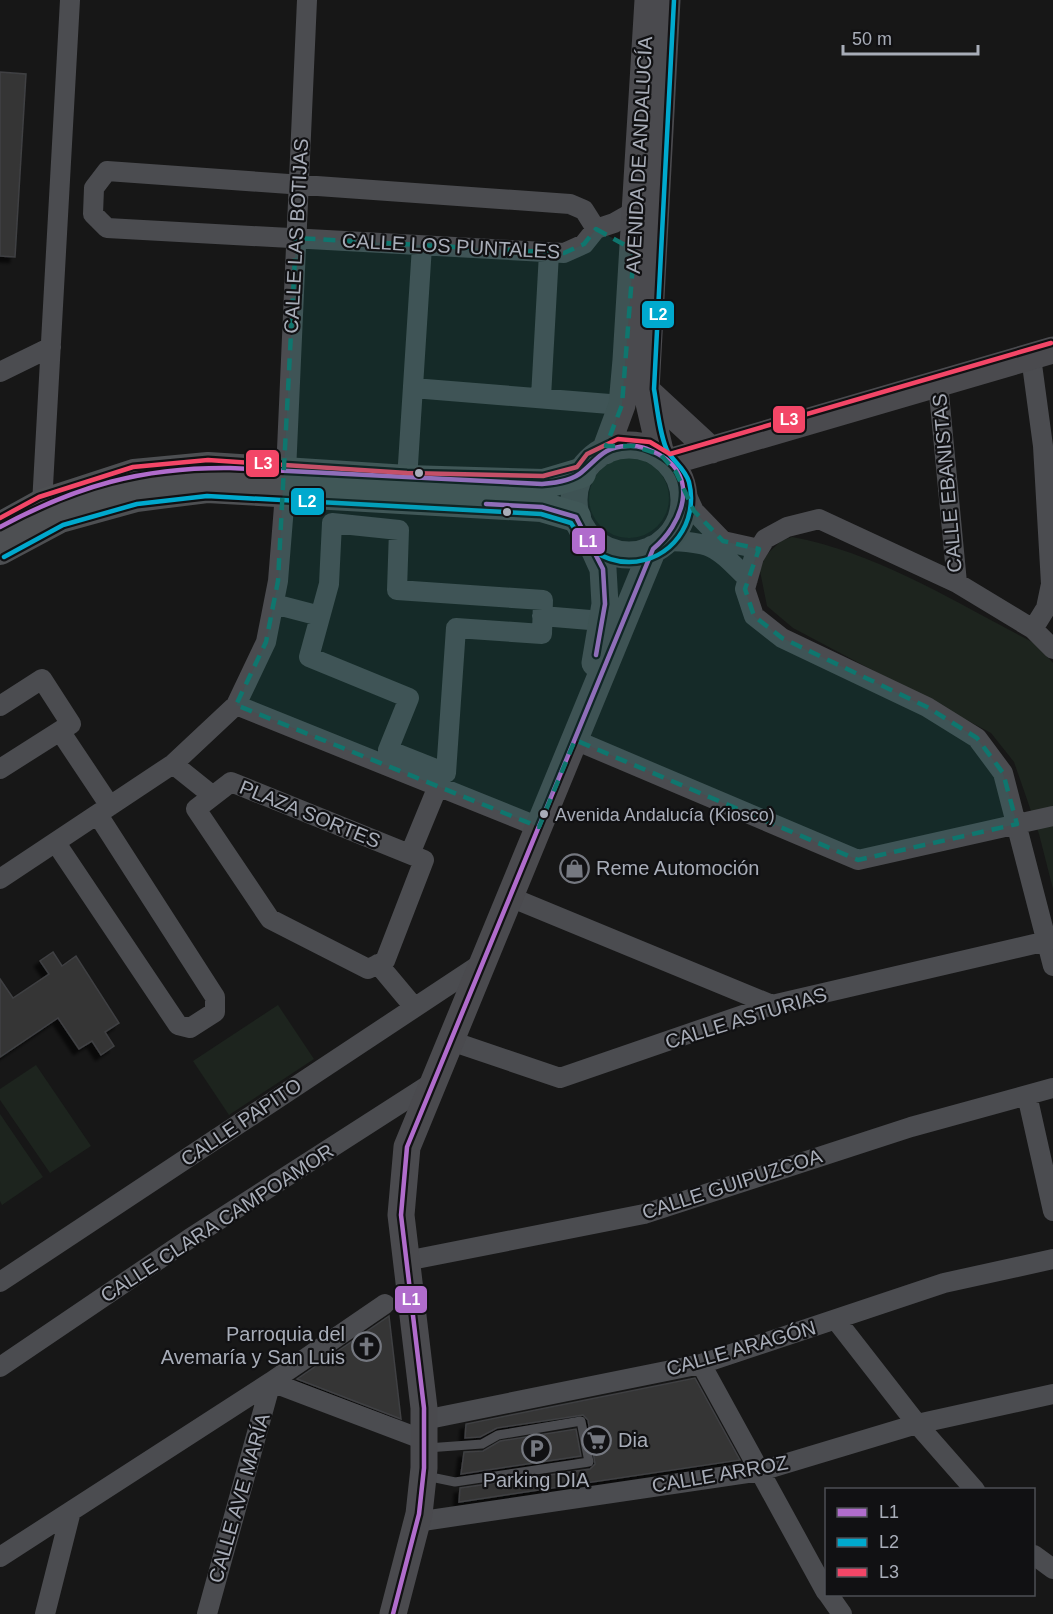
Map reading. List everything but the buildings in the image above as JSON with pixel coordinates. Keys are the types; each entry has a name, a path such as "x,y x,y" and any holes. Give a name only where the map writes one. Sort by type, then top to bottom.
{"main road":[{"name":"AVENIDA DE ANDALUCÍA","path":"605,451 622,405 637,210 648,0"},
{"name":"AVENIDA DE ANDALUCÍA","path":"667,0 646,390 670,467"},
{"path":"670,467 711,450 1042,354"},
{"path":"646,390 711,450"},
{"path":"393,1614 416,1522 423,1476 424,1436 401,1215 407,1147 586,712 660,545 682,514 684,499 670,467 634,446 619,446 591,460 581,473 575,488 583,528 603,569 605,604 586,712"},
{"path":"0,527 42,504 134,474 208,467 286,483 366,512 542,507 583,528 603,548 619,554 637,554 660,545"},
{"path":"0,550 60,518 136,497 207,488 286,483 407,480 544,484 581,473"}],"street":[{"path":"42,504 70,0"},
{"name":"CALLE LAS BOTIJAS","path":"0,879 173,764 236,705 266,642 274,604 286,483 307,0"},
{"path":"60,186 94,188 107,171 570,204 584,210 596,228 634,250"},
{"name":"CALLE LOS PUNTALES","path":"94,188 93,214 107,228 549,253 564,253 584,244 596,228"},
{"path":"596,228 614,223 637,210"},
{"path":"407,480 422,246"},
{"path":"540,397 549,253"},
{"path":"0,372 51,347"},
{"path":"1032,629 1046,608 1051,584 1048,445 1042,354"},
{"name":"CALLE EBANISTAS","path":"938,383 957,583"},
{"path":"413,388 622,405"},
{"path":"670,467 694,511 723,541 759,549"},
{"path":"236,705 410,767 446,773 456,628 542,634 543,600 397,590 399,530 366,512 332,524 328,584 309,657 409,698 388,750 410,767 438,786 539,827"},
{"path":"1053,649 1032,629 957,583 819,519 787,527 765,539 759,549 745,589 754,616 782,638 927,707 977,738 1003,773 1053,966"},
{"path":"660,545 694,542 717,549 748,579"},
{"path":"274,604 320,616"},
{"path":"542,616 603,621"},
{"path":"0,706 42,679 71,724 0,769"},
{"path":"56,843 178,1025 190,1028 215,1012 215,997 104,811 60,731"},
{"path":"575,740 858,860 1053,816"},
{"name":"PLAZA SORTES","path":"173,764 213,796"},
{"name":"PLAZA SORTES","path":"378,964 368,969 270,919 196,809 231,782 410,854"},
{"path":"414,1007 378,964 386,960 424,860 410,854 438,786"},
{"path":"510,897 772,1005"},
{"name":"CALLE ASTURIAS","path":"451,1041 560,1078 772,1005 1047,941"},
{"name":"CALLE PAPITO","path":"0,1282 482,963"},
{"name":"CALLE CLARA CAMPOAMOR","path":"0,1367 199,1233 435,1081"},
{"name":"CALLE GUIPUZCOA","path":"406,1261 644,1214 911,1127 1053,1088"},
{"path":"1027,1095 1053,1211"},
{"name":"CALLE ARAGÓN","path":"424,1436 701,1364 944,1283 1053,1259"},
{"path":"0,1557 272,1382 385,1304"},
{"path":"836,1320 917,1424 973,1488"},
{"path":"701,1364 825,1589"},
{"path":"272,1382 424,1436"},
{"name":"CALLE AVE MARÍA","path":"207,1614 272,1382"},
{"name":"CALLE ARROZ","path":"416,1522 761,1471 917,1424 1053,1394"},
{"path":"45,1614 71,1511"},
{"path":"1035,1556 1053,1569"},
{"path":"829,1596 842,1614"}],"lane":[{"path":"423,1476 455,1482 589,1462 581,1421 498,1435 482,1444 424,1436"}],"highlighted area":[{"path":"596,229 613,236 634,250 622,405 606,446 634,446 661,455 676,472 694,511 723,541 759,549 745,589 754,616 782,638 927,707 977,738 1003,773 1017,824 858,860 575,740 539,827 236,705 266,642 278,581 296,238 564,253 584,244"}],"shaded area":[{"path":"629,458 644,461 657,470 666,483 669,498 666,513 657,526 644,535 629,538 614,535 601,526 592,513 589,498 592,483 601,470 614,461"},
{"path":"792,537 856,555 887,567 1036,644 1053,663 1053,889 1039,834 1014,762 991,733 793,628 767,606 760,571 765,556 781,541"},
{"path":"278,1005 314,1059 229,1115 193,1061"},
{"path":"36,1065 91,1146 50,1173 0,1100 0,1089"},
{"path":"0,1114 43,1177 2,1205 0,1201"}],"transit line":[{"name":"L2","path":"4,557 63,525 137,504 207,496 541,514 571,523 582,539 595,551 602,556 619,561 644,560 658,555 669,547 685,525 690,511 691,497 687,477 665,446 654,389 674,0"},
{"name":"L3","path":"0,518 39,497 133,467 208,460 407,473 543,476 577,467 587,454 618,439 650,442 670,454 1051,343"},
{"name":"L1","path":"0,527 56,500 83,490 139,475 168,471 230,468 542,484 573,478 606,451 631,446 658,454 671,464 679,475 683,488 683,501 679,514 672,527 653,549 407,1147 401,1215 424,1408 424,1468 419,1514 393,1614"},
{"name":"L1","path":"486,504 542,507 576,517 603,569 605,604 596,655"}],"place":[{"name":"Avenida Andalucía (Kiosco)","path":"544,814"},
{"name":"Reme Automoción","path":"575,868"},
{"name":"Parroquia del Avemaría y San Luis","path":"366,1346"},
{"name":"Dia","path":"597,1440"},
{"name":"Parking DIA","path":"536,1449"}]}
